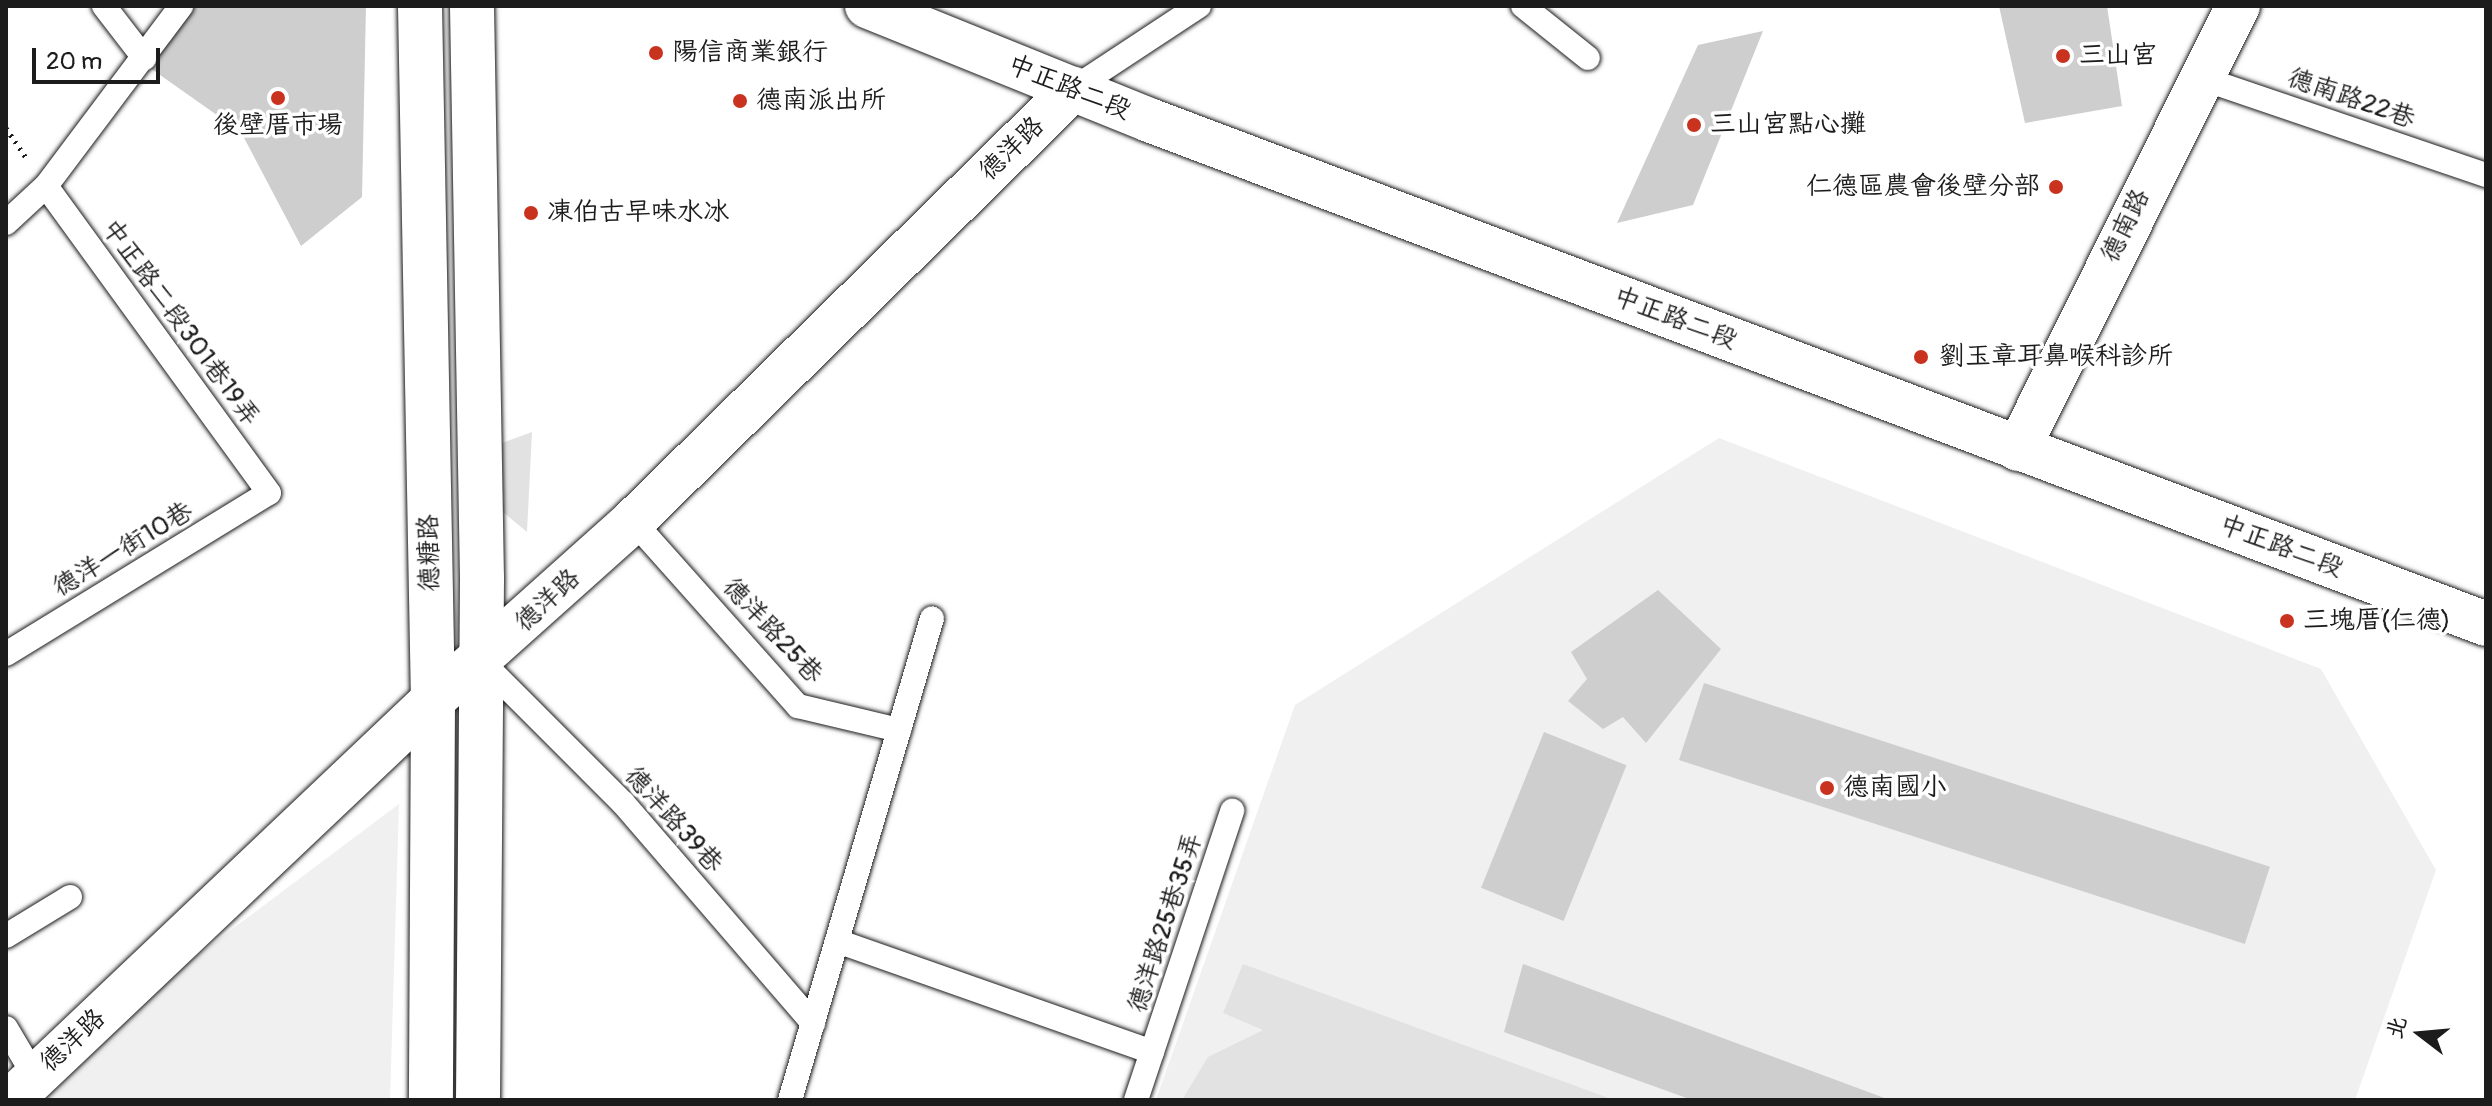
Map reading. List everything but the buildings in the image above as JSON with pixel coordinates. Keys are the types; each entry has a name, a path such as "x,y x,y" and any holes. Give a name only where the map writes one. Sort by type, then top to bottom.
{"street":[{"name":"德糖路","path":"420,6 433,700 431,1100"},
{"name":"德糖路","path":"472,6 482,662 478,1100"},
{"name":"中正路二段","path":"867,6 1073,89 2486,624"},
{"name":"德南路","path":"2018,449 2198,77 2238,6"},
{"name":"德洋路","path":"23,1089 433,700 482,662 633,521 1073,89"}],"lane":[{"path":"104,6 144,58"},
{"path":"6,223 46,186 181,6"},
{"path":"1073,89 1199,6"},
{"path":"1523,6 1588,58"},
{"name":"德南路22巷","path":"2198,77 2481,167"},
{"name":"中正路二段301巷19弄","path":"46,186 269,493"},
{"name":"德洋一街10巷","path":"6,654 269,493"},
{"name":"德洋路25巷","path":"633,521 798,706 899,730"},
{"path":"790,1100 932,618"},
{"name":"德洋路39巷","path":"482,662 623,803 813,1023"},
{"name":"德洋路25巷35弄","path":"1136,1100 1232,811"},
{"path":"6,936 70,897"},
{"path":"837,941 1152,1052"},
{"path":"6,1028 23,1089"}],"shaded area":[{"path":"532,432 527,532 503,512 502,443"},
{"name":"德南國小","path":"1719,438 2321,669 2436,870 2355,1100 1156,1100 1295,705"},
{"path":"399,804 390,1100 27,1100 35,1077"},
{"path":"1243,964 1614,1100 1182,1100 1208,1057 1263,1030 1223,1013"}],"place":[{"name":"陽信商業銀行","path":"656,53"},
{"name":"三山宮","path":"2063,56"},
{"name":"後壁厝市場","path":"278,98"},
{"name":"德南派出所","path":"740,101"},
{"name":"三山宮點心攤","path":"1694,125"},
{"name":"仁德區農會後壁分部","path":"2056,187"},
{"name":"凍伯古早味水冰","path":"531,213"},
{"name":"劉玉章耳鼻喉科診所","path":"1921,357"},
{"name":"三塊厝(仁德)","path":"2287,621"},
{"name":"德南國小","path":"1827,788"}]}
